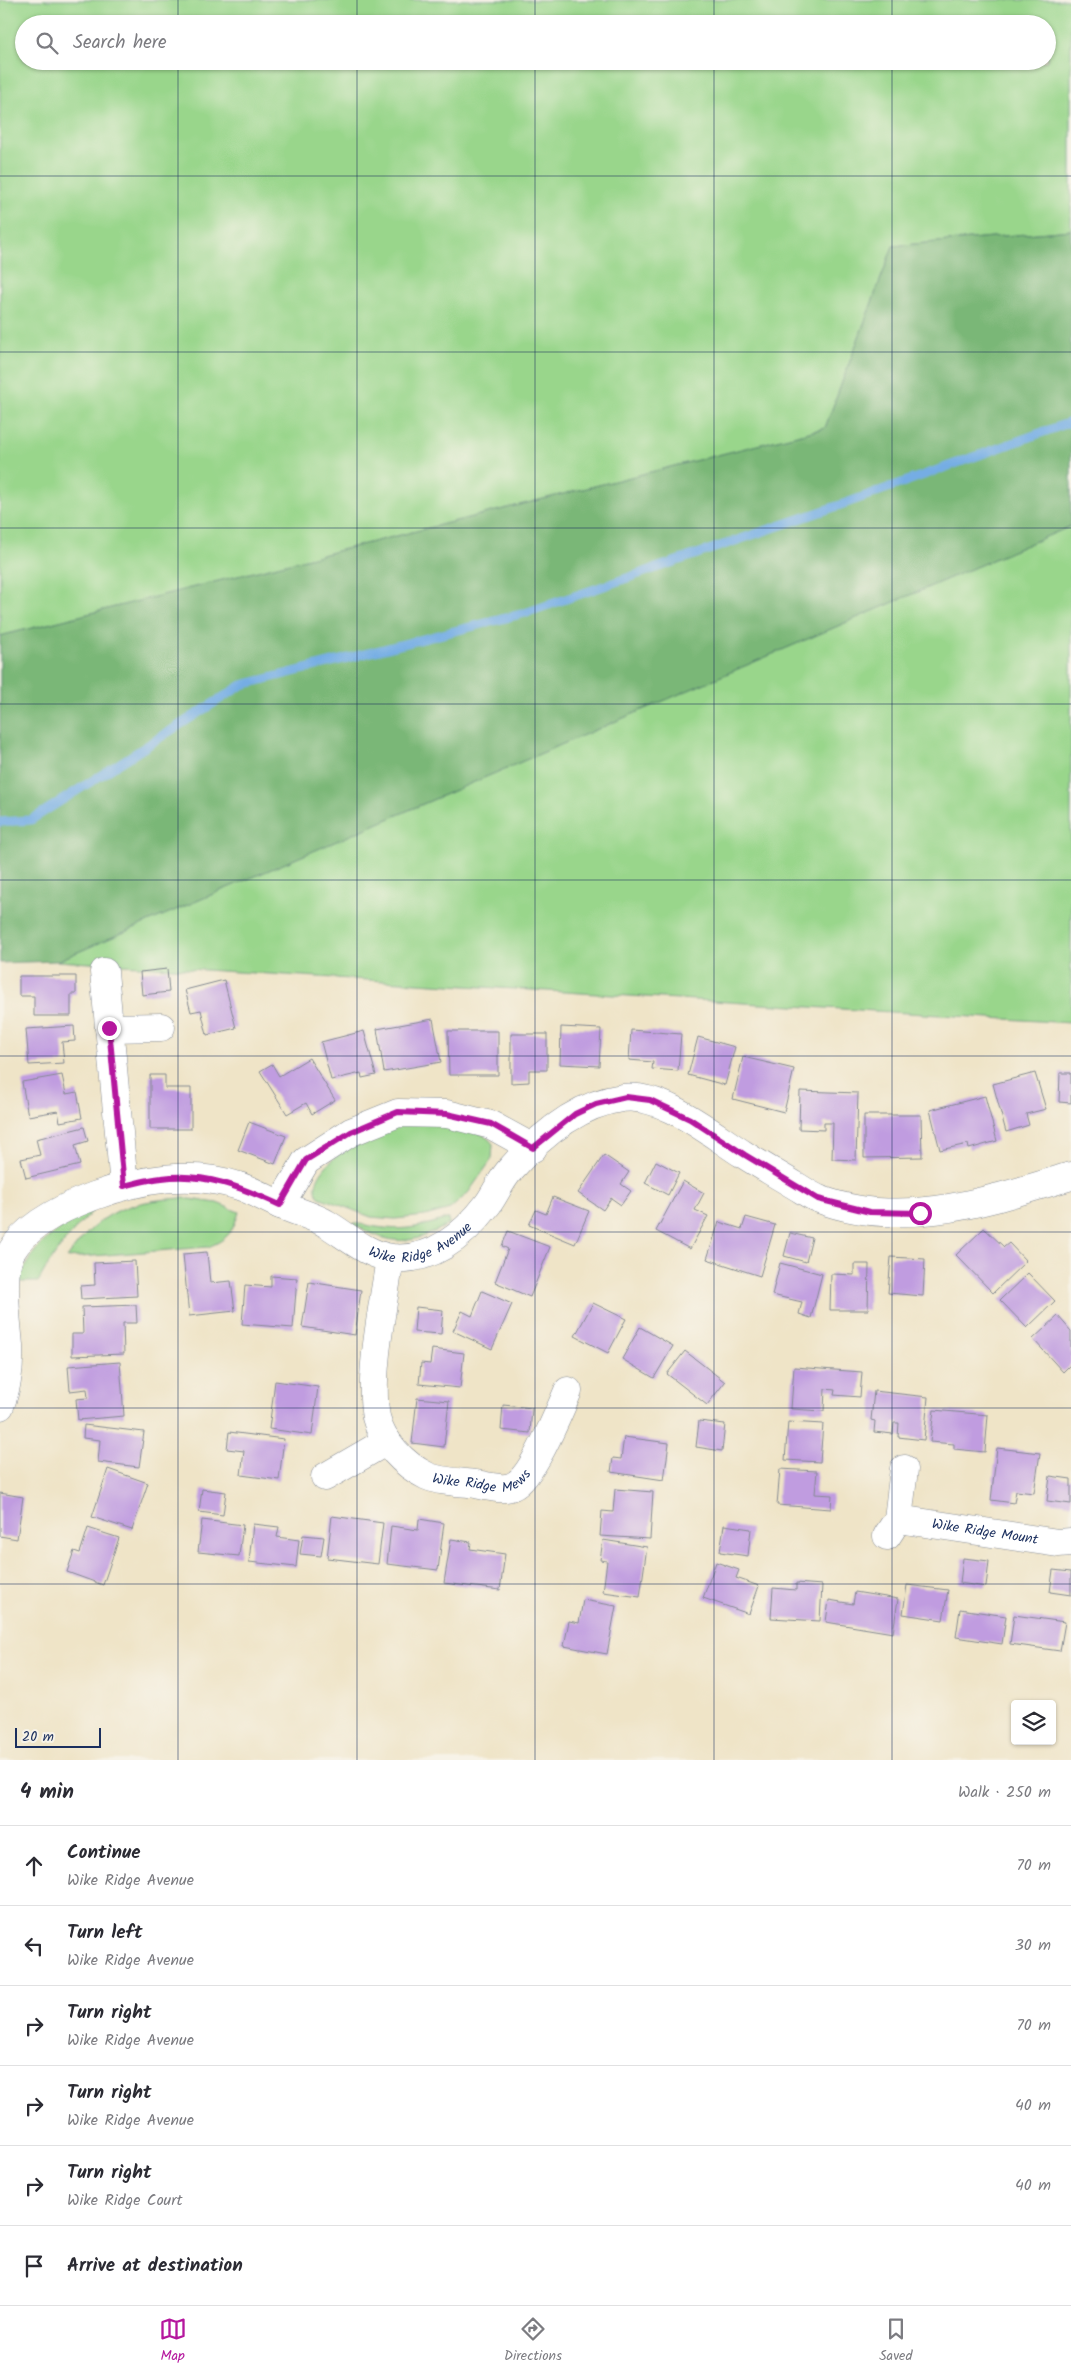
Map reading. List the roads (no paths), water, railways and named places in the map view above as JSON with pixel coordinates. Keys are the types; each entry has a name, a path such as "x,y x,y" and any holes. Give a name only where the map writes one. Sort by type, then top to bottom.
{"street":[{"path":"104,972 124,1186"},
{"path":"109,1028 161,1027"},
{"name":"Wike Ridge Avenue","path":"0,1406 6,1392 10,1350 4,1289 9,1255 27,1232 52,1215 82,1200 124,1186 163,1177 205,1178 240,1186 280,1205 324,1222 364,1248 390,1258 417,1257 442,1248 464,1231 487,1205 508,1172 533,1148 575,1114 596,1104 626,1097 650,1100 690,1119 818,1199 870,1212 920,1213 972,1205 1071,1176"},
{"path":"280,1205 306,1160 351,1132 398,1112 447,1114 491,1124 533,1148"},
{"name":"Wike Ridge Mews","path":"390,1258 378,1338 374,1389 376,1418 387,1441 405,1462 428,1477 497,1488 513,1486 527,1474 568,1392"},
{"path":"325,1477 387,1441"},
{"name":"Wike Ridge Mount","path":"904,1469 893,1527 1058,1543 1071,1542"}],"waterway":[{"path":"0,822 31,820 242,685 525,613 849,502 1071,422"}]}
